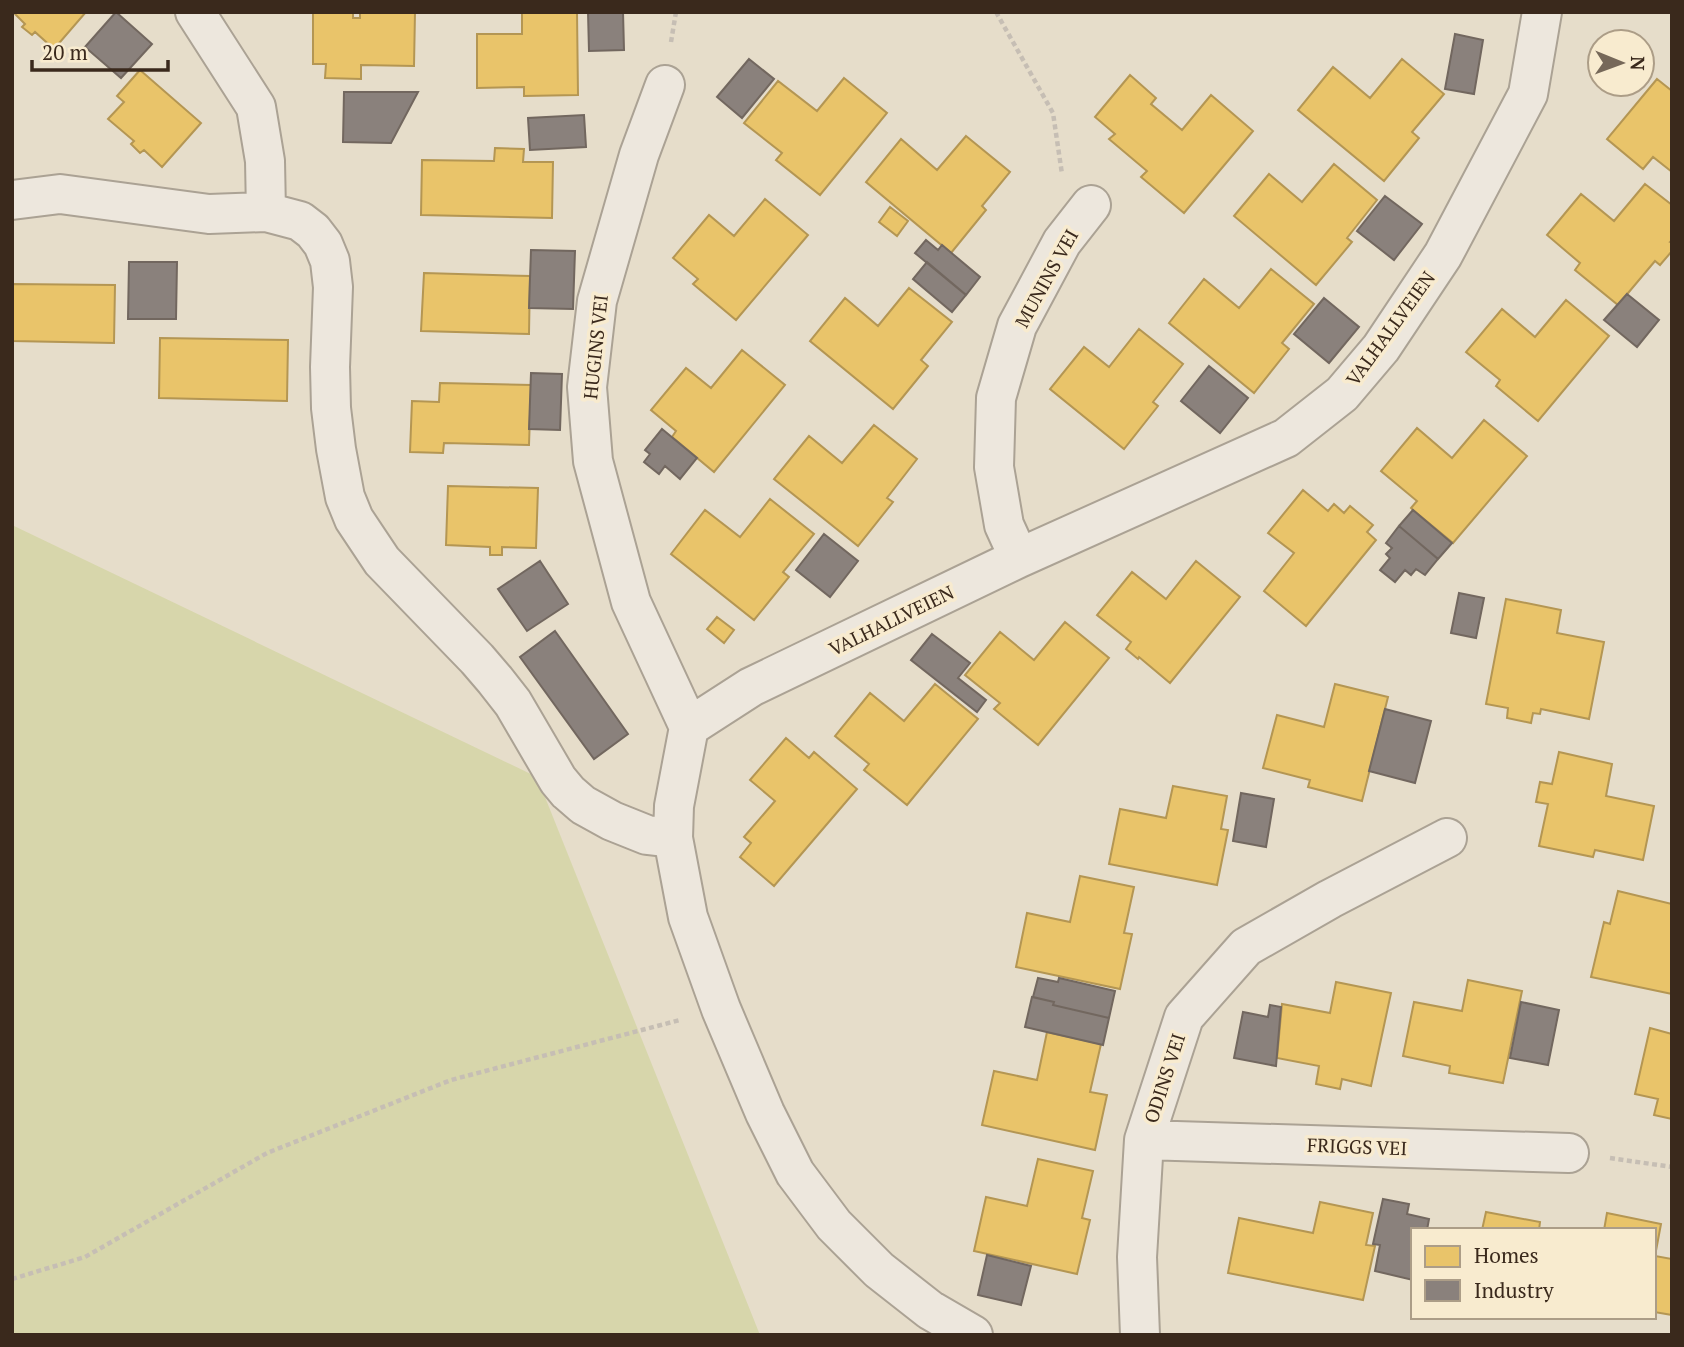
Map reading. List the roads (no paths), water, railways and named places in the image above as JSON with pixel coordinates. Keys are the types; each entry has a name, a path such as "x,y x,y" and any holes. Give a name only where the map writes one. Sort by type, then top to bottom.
{"street":[{"path":"195,12 256,107 265,161 266,212"},
{"name":"VALHALLVEIEN","path":"689,727 751,687 1019,558 1286,438 1342,394 1381,348 1443,255 1522,107 1528,94 1542,12"},
{"name":"HUGINS VEI","path":"665,85 639,155 597,301 587,387 593,461 631,602 689,727"},
{"path":"12,200 60,194 209,214 266,212 300,221 313,231 323,244 330,261 333,287 331,408 345,497 354,519 382,561 495,680 568,793 612,821 647,835 673,838"},
{"name":"MUNINS VEI","path":"1019,558 1004,526 994,467 996,398 1017,326 1062,242 1080,218"},
{"path":"689,727 674,806 673,838 688,916 721,1009 765,1113 795,1173 834,1225 879,1269 930,1310 974,1335"},
{"name":"ODINS VEI","path":"1140,1335 1137,1257 1144,1140 1184,1017 1246,947 1330,899 1447,838"},
{"name":"FRIGGS VEI","path":"1144,1140 1569,1153"}]}
